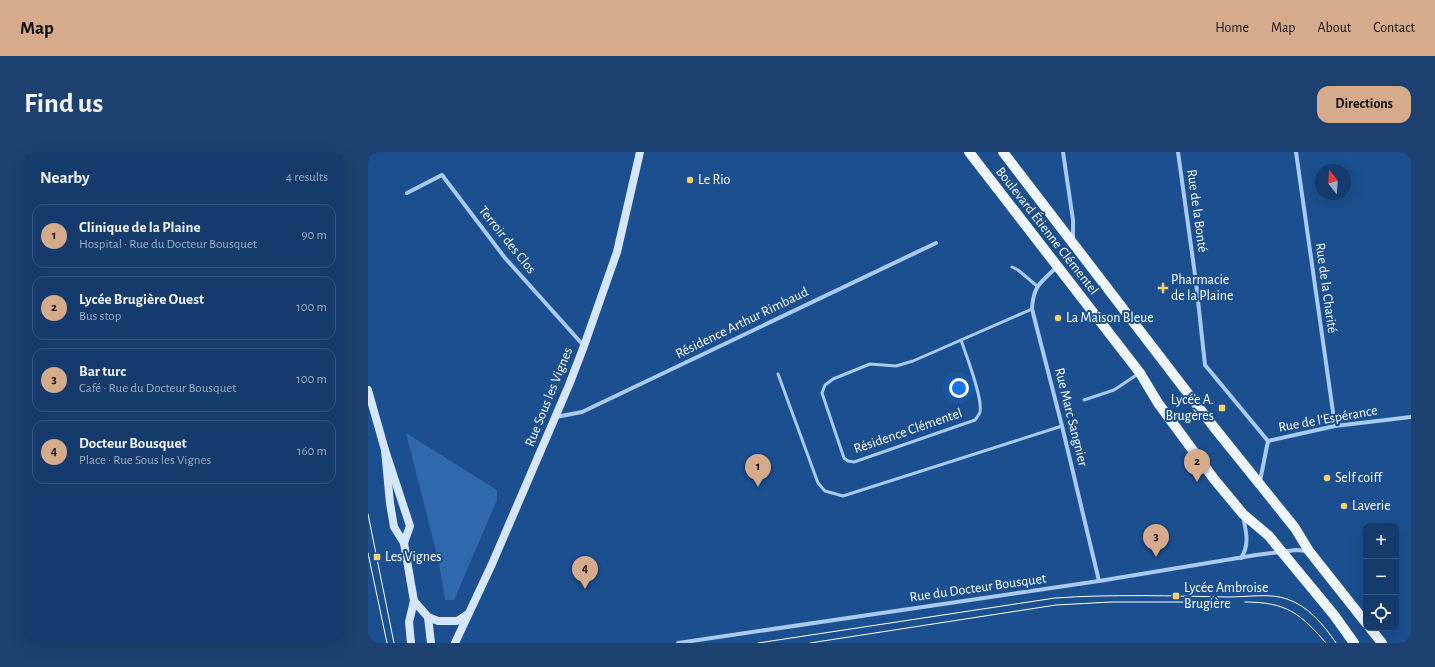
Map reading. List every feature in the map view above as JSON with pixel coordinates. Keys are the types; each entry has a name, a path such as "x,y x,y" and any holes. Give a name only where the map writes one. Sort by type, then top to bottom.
{"main road":[{"name":"Boulevard Étienne Clémentel","path":"969,152 1140,374 1158,403 1214,479 1243,514 1269,536 1334,615 1354,643"},
{"name":"Boulevard Étienne Clémentel","path":"1003,152 1213,426 1295,528 1309,551 1363,619"},
{"path":"1372,631 1382,643"}],"street":[{"name":"Rue Sous les Vignes","path":"455,643 492,564 584,346 617,252 640,152"},
{"path":"1063,152 1073,220 1073,242"},
{"name":"Rue de la Bonté","path":"1178,152 1196,282 1205,365 1268,441"},
{"name":"Rue de la Charité","path":"1296,152 1335,426"},
{"name":"Terroir des Clos","path":"407,193 442,175 505,258 584,346"},
{"name":"Résidence Arthur Rimbaud","path":"555,417 582,412 936,243"},
{"path":"1037,286 1057,267"},
{"name":"Rue Marc Sangnier","path":"1037,286 1032,297 1032,309 1099,581"},
{"path":"368,390 385,450 410,526 404,544"},
{"name":"Rue de l'Espérance","path":"1259,484 1268,441 1335,426 1411,417"},
{"path":"385,450 394,527 404,544 414,601 409,622 410,643"},
{"path":"1241,558 1245,552 1247,542 1243,514"},
{"path":"1282,552 1309,551"},
{"name":"Rue du Docteur Bousquet","path":"678,643 1099,581 1282,552"},
{"path":"414,601 428,617 438,621 457,621 469,614"},
{"path":"428,617 431,643"}],"lane":[{"path":"1012,267 1018,270 1037,286"},
{"name":"Résidence Clémentel","path":"961,340 978,397 980,410 979,415 975,420 854,462 848,461 844,458 822,393 825,385 833,379 870,364 896,366 913,361 961,340 1032,309"},
{"path":"778,374 818,483 825,491 843,496 1062,426"},
{"path":"1084,400 1114,390 1140,374"}],"shaded area":[{"path":"406,433 497,490 497,500 454,600 445,600 439,563"}],"tram line":[{"path":"368,514 394,643"},
{"path":"368,553 387,643"},
{"path":"758,643 1055,598 1098,596 1281,597 1295,602 1309,611 1321,623 1336,643"},
{"path":"810,643 1056,605 1111,602 1213,602"},
{"path":"1245,602 1271,604 1291,611 1308,624 1326,643"}],"place":[{"name":"Le Rio","path":"690,180"},
{"name":"Pharmacie de la Plaine","path":"1163,288"},
{"name":"La Maison Bleue","path":"1058,318"},
{"name":"Lycée A. Brugères","path":"1222,408"},
{"name":"Self coiff","path":"1327,478"},
{"name":"Lycée Brugière Ouest","path":"1197,482"},
{"name":"Clinique de la Plaine","path":"758,487"},
{"name":"Laverie","path":"1344,506"},
{"name":"Les Vignes","path":"377,557"},
{"name":"Bar turc","path":"1156,557"},
{"name":"Docteur Bousquet","path":"585,589"},
{"name":"Lycée Ambroise Brugière","path":"1176,596"}]}
